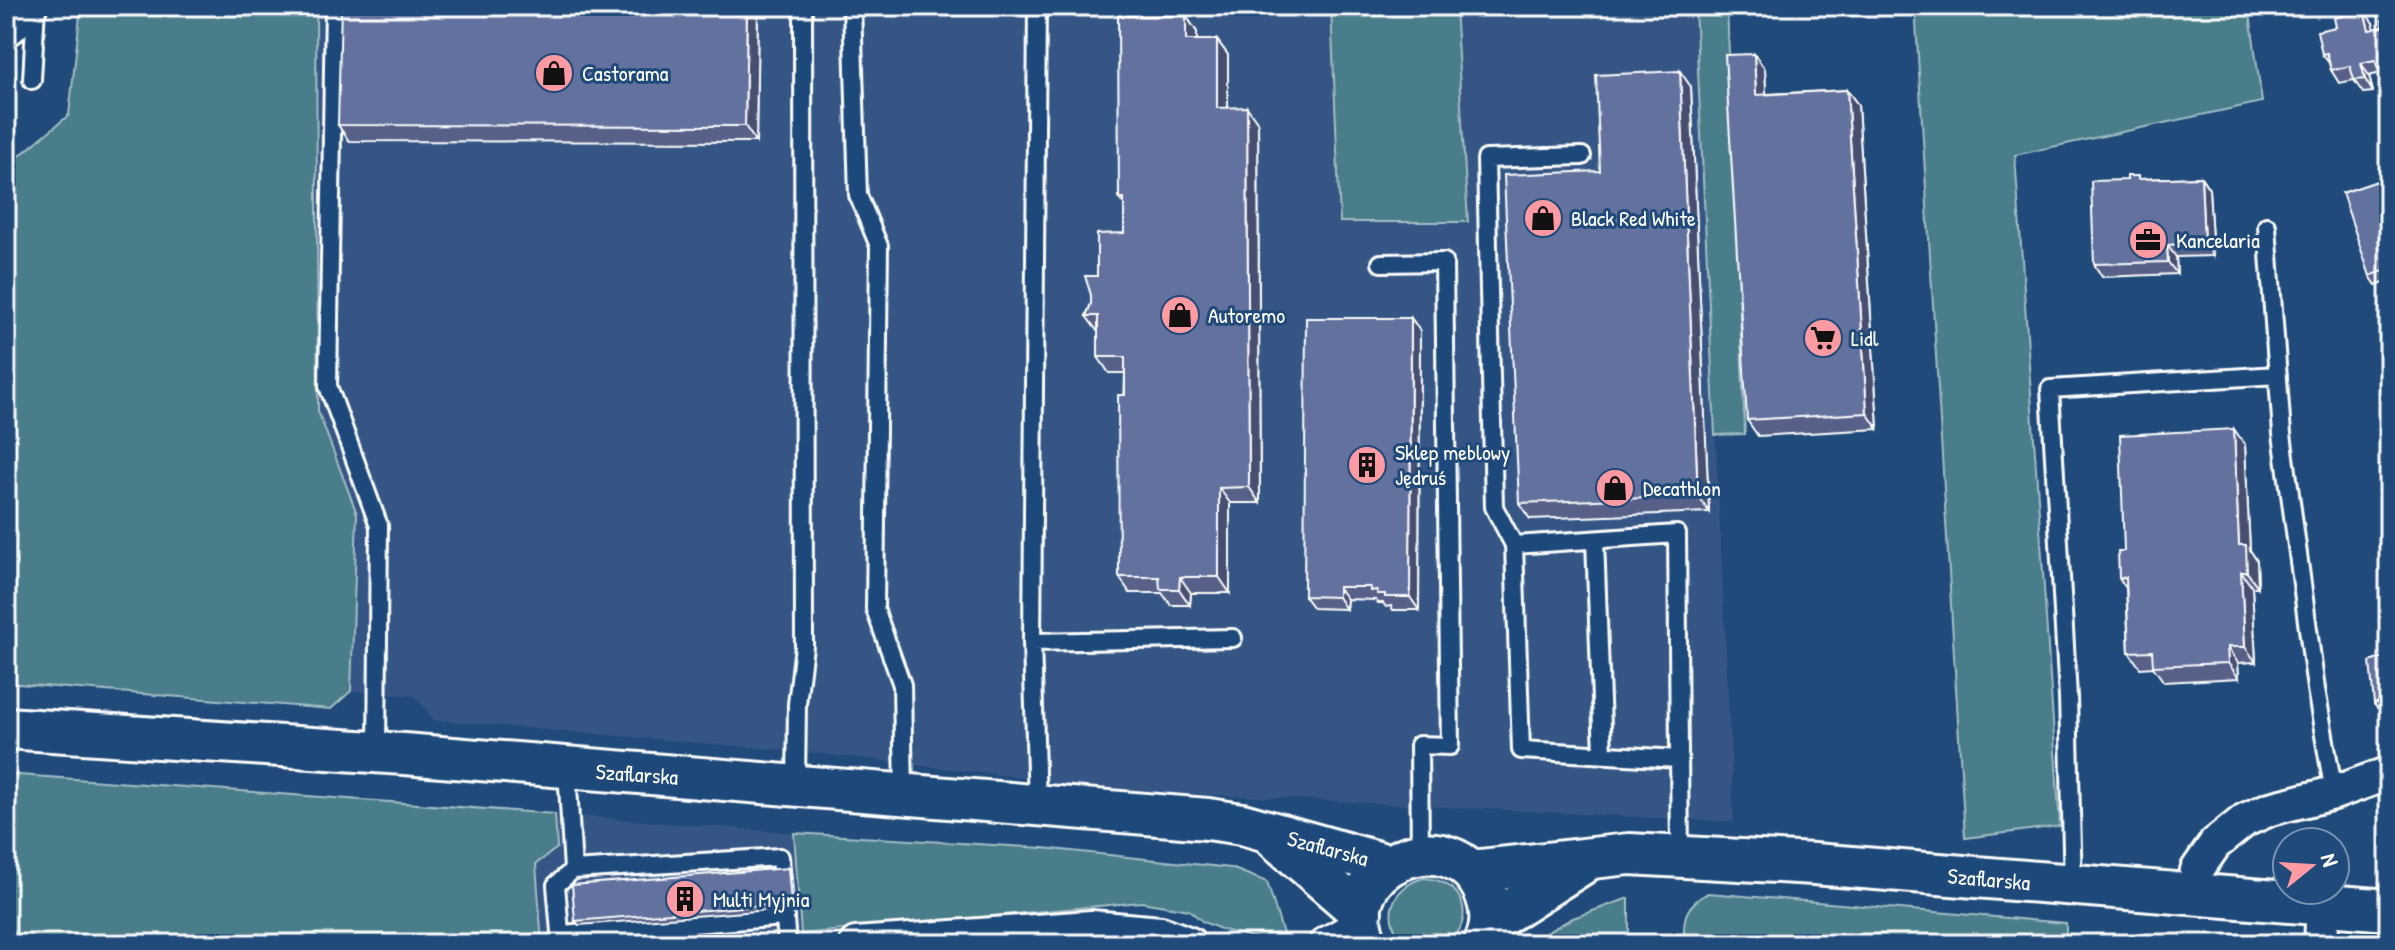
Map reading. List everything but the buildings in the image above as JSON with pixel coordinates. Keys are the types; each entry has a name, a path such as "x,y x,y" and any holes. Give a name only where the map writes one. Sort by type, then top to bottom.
{"main road":[{"path":"6,23 24,6"}],"street":[{"name":"Szaflarska","path":"6,728 1208,819 1404,859 1438,854 1456,860 1471,871 1629,854 1814,864 2194,895 2322,925 2389,910"},
{"path":"2194,895 2197,870 2215,844 2245,820 2270,809 2334,793 2389,773"},
{"name":"Szaflarska","path":"1267,832 1363,927"},
{"path":"1326,944 1363,927 1365,894 1375,878 1404,859"},
{"name":"Szaflarska","path":"1488,933 1589,859"},
{"path":"1471,871 1485,894 1488,933"},
{"path":"856,944 1091,927 1161,933 1190,944"}],"lane":[{"path":"32,80 36,6"},
{"path":"334,6 328,386 379,526 376,754"},
{"path":"796,786 797,704 804,646 803,6"},
{"path":"852,6 858,195 879,246 875,609 902,685 904,795"},
{"path":"1037,6 1032,642 1037,805"},
{"path":"1582,156 1486,159 1494,507 1514,545 1521,750 1679,759"},
{"path":"2267,226 2282,434 2316,689 2334,793"},
{"path":"1381,263 1444,262 1450,746 1419,745 1404,859"},
{"path":"2073,887 2068,697 2050,389 2278,375"},
{"path":"1514,545 1677,534 1680,857"},
{"path":"1595,540 1603,754"},
{"path":"1032,642 1233,638"},
{"path":"567,769 585,874"},
{"path":"785,917 752,912 595,924 561,939 556,885 585,874 749,866 780,857 785,917 787,944"}],"shaded area":[{"path":"316,6 1331,6 1341,222 1468,222 1455,6 1695,6 1734,822 1083,788 815,753 434,720 415,696 351,691 357,514 318,411"},
{"path":"555,814 794,833 801,934 624,944 542,944 536,864 557,848"}],"green space":[{"path":"81,6 316,6 318,411 357,514 351,691 331,709 6,683 6,167 69,115"},
{"path":"1331,6 1455,6 1468,222 1340,222"},
{"path":"1695,6 1727,6 1745,434 1715,435"},
{"path":"1915,6 2249,6 2262,102 2015,155 2060,826 1965,838"},
{"path":"6,774 555,814 557,848 536,864 542,944 6,944"},
{"path":"794,833 1043,848 1231,868 1267,882 1284,937 1260,939 1223,930 1203,922 1189,910 1141,902 801,934"},
{"path":"1424,878 1448,885 1462,902 1462,923 1448,944 1407,944 1393,925 1391,915 1397,896 1403,888"},
{"path":"1708,893 2066,923 2066,944 1684,944 1687,914 1694,903"},
{"path":"1629,898 1629,944 1541,944 1542,935 1573,918"},
{"path":"2285,933 2289,944 2241,944 2242,937"}],"place":[{"name":"Castorama","path":"554,73"},
{"name":"Black Red White","path":"1543,218"},
{"name":"Kancelaria","path":"2148,240"},
{"name":"Autoremo","path":"1180,315"},
{"name":"Lidl","path":"1823,338"},
{"name":"Sklep meblowy Jędruś","path":"1367,465"},
{"name":"Decathlon","path":"1615,488"},
{"name":"Multi Myjnia","path":"685,899"}]}
